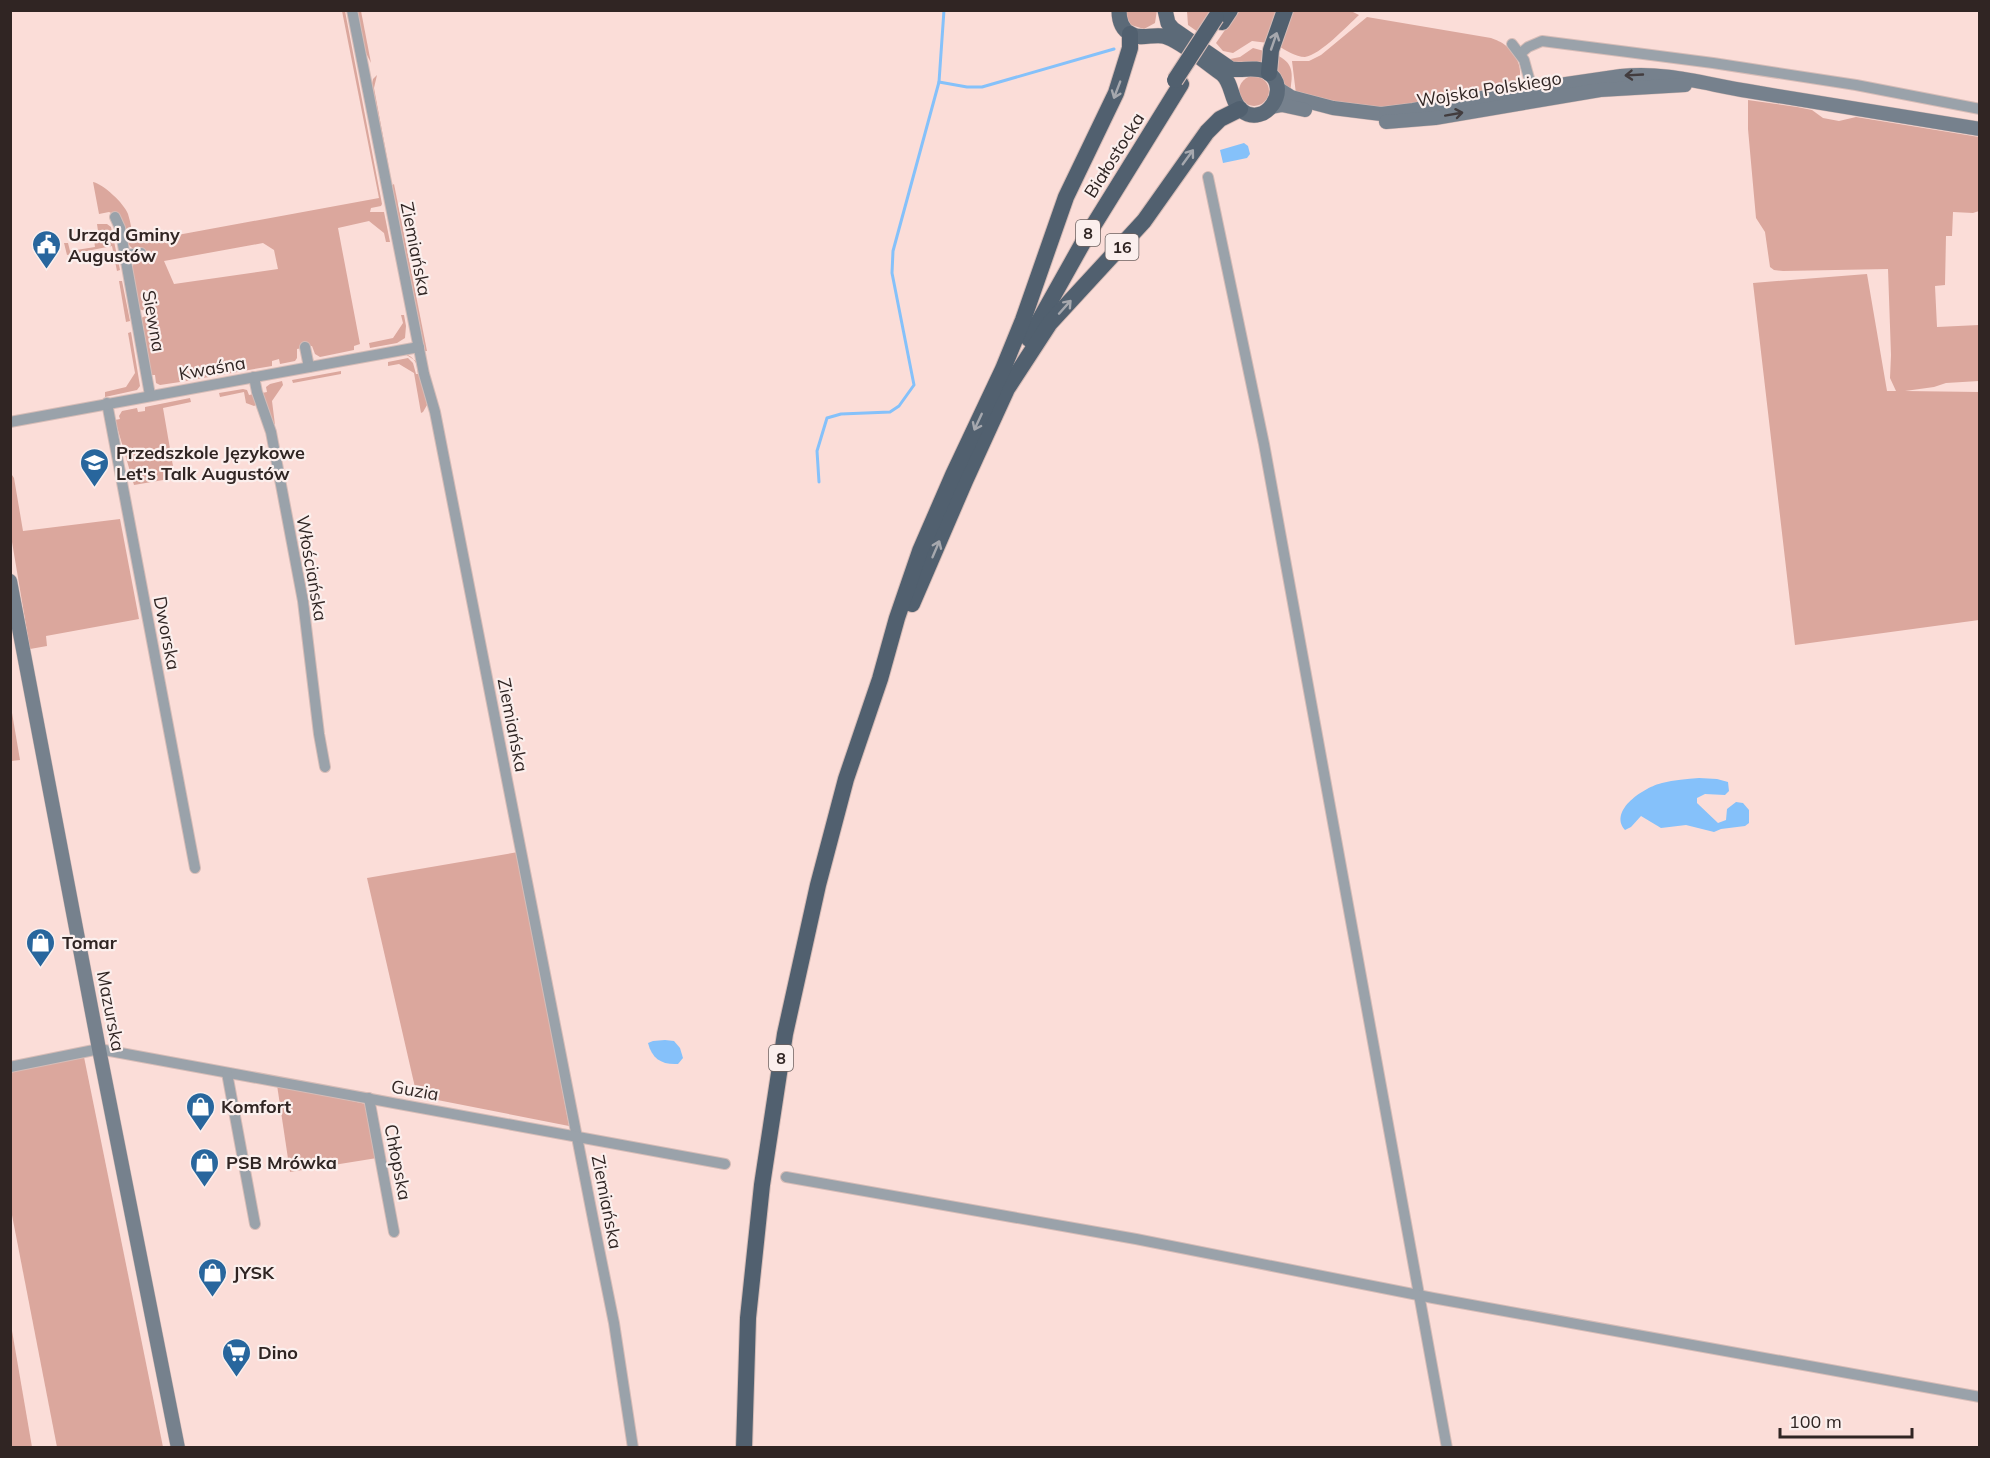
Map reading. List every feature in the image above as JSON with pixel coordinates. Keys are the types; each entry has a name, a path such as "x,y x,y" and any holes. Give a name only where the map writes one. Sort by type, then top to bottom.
{"highway":[{"path":"1269,73 1271,50 1285,10"},
{"name":"Białostocka","path":"1003,369 1075,238 1222,15"},
{"path":"1003,369 1023,320 1060,213 1106,117 1119,84 1130,48 1130,34"},
{"name":"Białostocka","path":"1007,389 1035,326 1178,82"},
{"name":"16","path":"1007,389 1050,323 1144,221 1207,132 1220,119 1240,109"},
{"name":"8","path":"744,1448 748,1318 762,1185 784,1034 824,864 846,779 880,680 897,618 920,550 952,475 1003,369"},
{"name":"8","path":"880,680 1007,389"}],"main road":[{"path":"1119,10 1121,23 1130,34 1169,38 1224,69 1256,68 1269,73 1277,88 1277,96 1272,107 1258,115 1246,113 1240,109 1235,103 1224,69 1173,29 1168,23 1165,10"},
{"name":"Wojska Polskiego","path":"1277,88 1291,97 1325,106 1381,114 1533,94 1672,85 1712,85 1980,129"},
{"name":"Wojska Polskiego","path":"1272,107 1282,105 1355,120 1379,122 1435,118 1533,94"},
{"name":"Mazurska","path":"10,581 178,1448"}],"street":[{"name":"Ziemiańska","path":"352,10 424,374 435,412 614,1323 633,1448"},
{"path":"1521,53 1542,41 1845,83 1980,109"},
{"path":"1512,44 1521,53 1533,94"},
{"path":"1208,177 1264,444 1448,1448"},
{"name":"Siewna","path":"115,217 120,228 150,395"},
{"path":"125,255 141,253"},
{"path":"304,347 309,367"},
{"name":"Kwaśna","path":"10,422 419,347"},
{"name":"Włościańska","path":"254,377 271,432 303,602 325,767"},
{"name":"Dworska","path":"107,403 195,868"},
{"path":"10,1067 99,1049"},
{"name":"Guzia","path":"99,1049 725,1164"},
{"path":"227,1072 255,1224"},
{"name":"Chłopska","path":"369,1098 394,1232"},
{"path":"786,1177 1136,1239 1420,1295 1980,1397"}],"shaded area":[{"path":"1157,10 1155,23 1144,29 1131,25 1127,18 1127,11"},
{"path":"342,11 345,11 382,204 371,208 370,212 384,212 390,242 386,242 384,233 369,221 338,228 360,344 354,346 354,350 320,357 315,354 312,346 297,349 295,361 280,364 279,359 272,361 272,366 214,376 213,372 208,373 209,377 186,381 185,377 180,379 180,382 160,385 156,383 155,375 150,375 141,318 146,316 145,311 139,309 132,269 135,250 125,239 118,216 109,212 99,214 93,182 107,190 126,210 134,243 379,198","holes":["263,243 274,250 278,269 174,284 164,261"]},
{"path":"357,11 361,11 371,63 364,49"},
{"path":"1187,11 1213,11 1198,32 1188,25"},
{"path":"1238,11 1279,11 1268,43 1252,41 1233,53 1223,51 1216,43"},
{"path":"1291,11 1351,11 1359,15 1326,46 1311,55 1301,57 1278,46"},
{"path":"1367,17 1491,38 1504,44 1514,54 1520,71 1517,82 1513,87 1413,107 1367,109 1296,94 1292,61 1309,61 1321,55"},
{"path":"1253,48 1264,51 1263,64 1233,64 1225,60 1240,57"},
{"path":"1275,54 1286,61 1291,69 1290,92 1278,74"},
{"path":"377,75 374,88 391,179 372,84"},
{"path":"1254,76 1265,80 1269,91 1265,102 1254,106 1243,102 1239,91 1243,80"},
{"path":"1748,100 1812,110 1823,118 1839,121 1856,117 1979,137 1979,211 1953,212 1952,236 1946,236 1945,285 1935,286 1937,327 1979,325 1979,381 1946,383 1905,391 1979,392 1979,620 1795,645 1753,283 1867,274 1887,391 1896,391 1890,378 1888,269 1783,271 1770,267 1765,232 1756,218 1748,129"},
{"path":"394,184 427,351 424,351 391,186"},
{"path":"97,224 107,224 111,227 120,270 117,271 112,246 67,255 64,243 68,243 70,251 95,247 94,240 99,238"},
{"path":"119,281 122,281 130,321 126,322"},
{"path":"401,315 404,315 406,326 405,338 397,343 370,348 369,343 393,338 403,323"},
{"path":"131,332 140,386 137,390 105,397 105,392 126,387 135,373 128,333"},
{"path":"408,358 418,374 416,364 421,375 427,405 421,413 414,373 399,364 388,366 388,362"},
{"path":"341,371 341,374 293,383 292,380"},
{"path":"282,381 283,385 272,401 275,425 262,393 267,392 266,387 270,384"},
{"path":"247,390 249,395 254,394 256,405 246,403 244,392 220,397 219,393"},
{"path":"190,398 191,402 163,408 175,478 134,485 115,420 120,419 122,411 137,408 138,412 145,411 145,407"},
{"path":"10,472 14,478 23,531 120,519 139,619 46,636 47,646 30,649 11,536"},
{"path":"11,707 20,760 10,761"},
{"path":"518,852 569,1126 417,1096 367,878"},
{"path":"84,1057 163,1447 57,1447 11,1210 10,1071"},
{"path":"277,1085 366,1104 377,1158 290,1172"},
{"path":"11,1325 32,1447 11,1447"}],"water":[{"path":"1244,143 1248,146 1250,154 1247,158 1223,163 1220,150"},
{"path":"1699,778 1728,782 1729,791 1725,795 1705,794 1697,798 1697,803 1718,823 1726,820 1727,809 1736,802 1743,803 1749,810 1749,823 1745,826 1714,832 1686,825 1661,828 1641,816 1625,830 1621,822 1621,815 1625,807 1638,794 1662,783"},
{"path":"674,1041 680,1048 683,1058 678,1064 658,1060 652,1053 648,1043"}],"waterway":[{"path":"819,482 817,451 827,418 841,414 890,412 899,406 914,385 892,273 893,251 939,82 944,10"},
{"path":"939,82 982,87 1114,49"}],"place":[{"name":"Urząd Gminy Augustów","path":"47,270"},
{"name":"Przedszkole Językowe Let's Talk Augustów","path":"95,488"},
{"name":"Tomar","path":"41,968"},
{"name":"Komfort","path":"200,1132"},
{"name":"PSB Mrówka","path":"205,1188"},
{"name":"JYSK","path":"212,1298"},
{"name":"Dino","path":"237,1378"}]}
